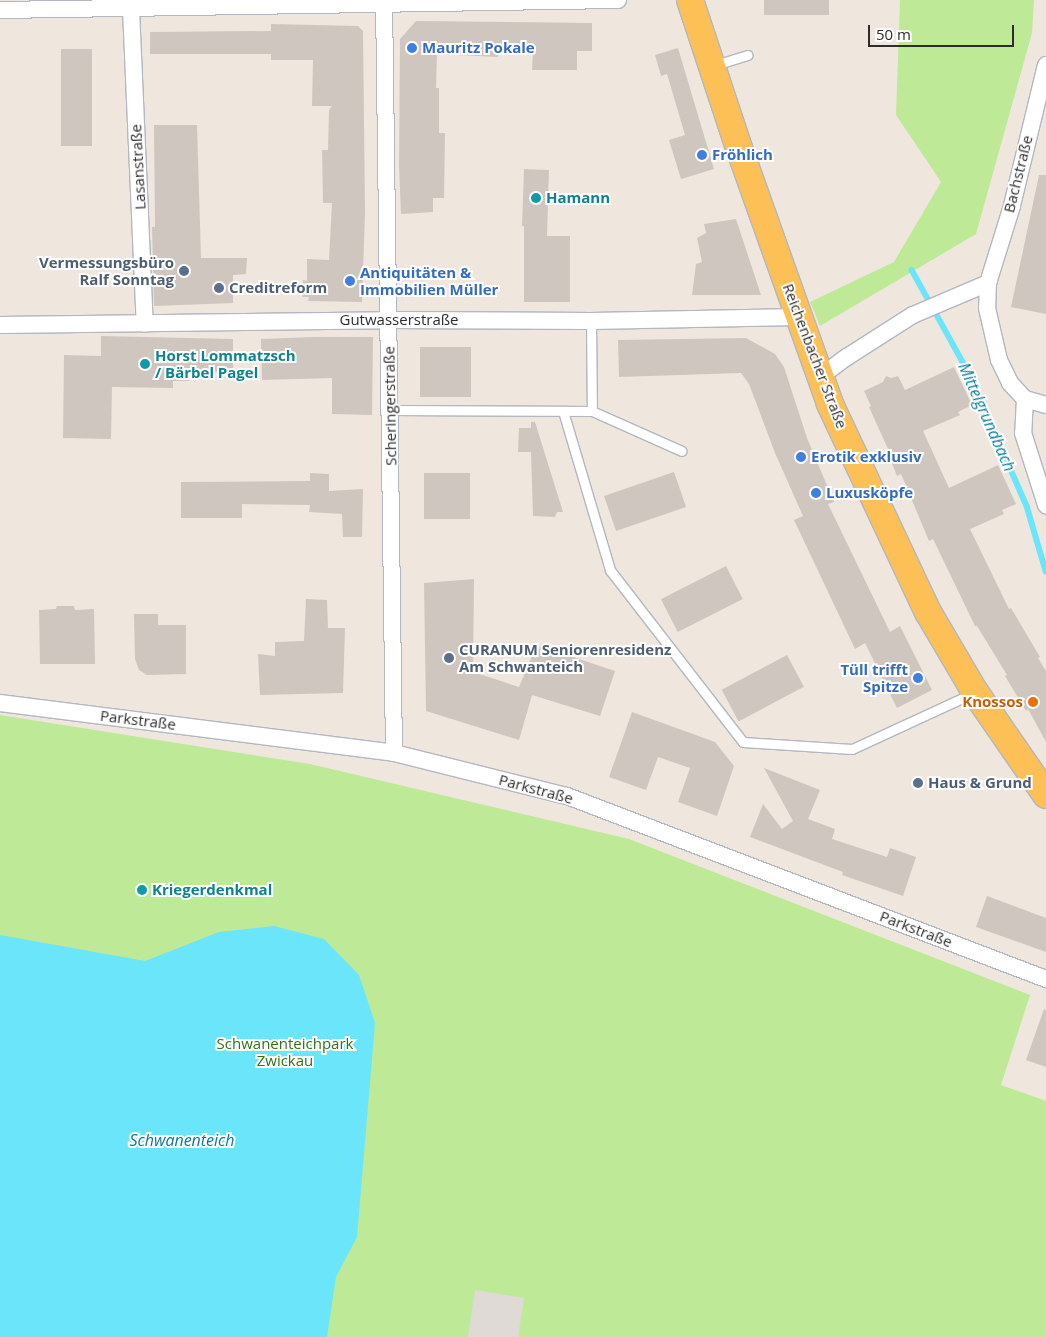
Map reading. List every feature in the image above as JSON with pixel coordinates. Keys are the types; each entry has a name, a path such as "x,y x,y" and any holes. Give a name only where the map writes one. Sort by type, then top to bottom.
{"main road":[{"name":"Reichenbacher Straße","path":"690,0 820,377 881,514 928,612 976,692 1046,795"}],"street":[{"path":"0,10 131,9 384,2 618,0"},
{"name":"Scheringerstraße","path":"384,2 391,410 394,753"},
{"name":"Lasanstraße","path":"131,9 145,324"},
{"name":"Bachstraße","path":"1026,399 1010,383 999,360 987,308 988,283 1012,206 1046,65"},
{"path":"820,377 847,357 914,315 947,299 988,283"},
{"name":"Gutwasserstraße","path":"0,325 388,320 591,321 798,316"},
{"path":"1046,405 1026,399 1023,434 1046,504"},
{"name":"Parkstraße","path":"0,703 394,753 567,796 1046,979"}],"lane":[{"path":"712,66 747,55"},
{"path":"591,321 592,411"},
{"path":"391,410 592,411 682,451"},
{"path":"563,411 610,570 743,742 852,749 976,692"}],"green space":[{"path":"900,0 1034,0 1032,33 976,234 820,326 810,302 894,262 941,182 896,115"},
{"name":"Schwanenteichpark Zwickau","path":"0,715 310,764 629,839 1030,995 1001,1085 1046,1101 1046,1337 0,1337"}],"shaded area":[{"path":"475,1290 524,1298 518,1337 468,1337"}],"water":[{"name":"Schwanenteich","path":"274,926 324,939 359,975 375,1023 357,1237 336,1277 327,1337 0,1337 0,935 145,961 219,932"}],"building":[{"path":"764,0 829,0 829,15 764,15"},
{"path":"416,21 592,23 592,51 577,51 577,70 532,70 533,51 498,49 498,57 437,54 436,88 439,88 439,133 445,133 444,198 433,198 433,212 401,214 399,166 400,39"},
{"path":"271,24 358,26 363,31 365,212 362,302 308,301 309,297 302,297 303,280 307,281 307,259 329,260 332,203 323,203 322,150 328,150 329,110 332,106 312,106 313,60 271,60 271,54 150,54 150,32 271,31"},
{"path":"678,48 714,169 681,179 669,140 685,135 667,74 661,76 655,55"},
{"path":"61,49 92,49 92,146 61,146"},
{"path":"154,125 197,125 201,258 247,258 246,274 233,275 233,303 154,306 152,227 155,227"},
{"path":"524,169 549,170 547,236 570,236 570,302 524,302 524,226 522,226"},
{"path":"1039,175 1046,175 1046,314 1011,307"},
{"path":"736,219 761,295 692,295 696,264 702,262 697,238 706,233 704,224"},
{"path":"101,336 233,339 233,372 189,371 189,381 173,381 173,388 112,387 111,439 63,438 64,355 101,356"},
{"path":"373,337 372,415 332,414 332,378 262,380 261,339"},
{"path":"746,338 775,354 784,367 807,438 834,502 828,504 890,632 900,626 932,690 897,708 865,643 855,649 794,520 803,516 775,453 749,384 741,373 619,377 618,340"},
{"path":"420,347 471,347 471,397 420,397"},
{"path":"954,367 972,405 958,412 960,415 923,431 949,488 998,465 1016,504 1002,510 1004,514 970,529 1009,609 1011,608 1040,657 1038,658 1046,671 1046,742 1028,709 1026,711 1005,676 1007,675 977,626 975,626 933,539 929,541 901,474 897,476 891,461 893,460 869,407 871,406 864,391 883,382 886,376 891,378 898,376 905,390"},
{"path":"531,422 535,422 563,512 557,512 555,517 533,516 531,452 518,452 519,428 531,428"},
{"path":"674,472 686,507 616,531 604,496"},
{"path":"310,473 329,474 329,491 363,489 362,537 343,537 342,514 309,512 310,505 242,504 242,518 181,518 181,482 310,481"},
{"path":"424,473 470,473 470,519 424,519"},
{"path":"726,566 743,599 678,632 661,599"},
{"name":"CURANUM Seniorenresidenz Am Schwanteich","path":"474,579 473,672 519,687 532,656 536,658 540,646 615,671 600,716 532,695 519,740 426,711 424,583"},
{"path":"306,599 327,600 328,628 345,628 343,693 260,695 258,654 275,656 275,642 304,641"},
{"path":"57,606 74,606 75,610 94,609 95,664 40,664 39,610 56,609"},
{"path":"134,614 158,614 158,625 186,625 186,674 147,675 139,670 135,659"},
{"path":"787,655 804,687 739,722 722,690"},
{"path":"632,712 715,742 734,766 717,816 678,802 690,768 658,757 646,790 609,777"},
{"path":"764,768 820,790 808,819 835,829 832,839 887,857 890,848 916,857 903,896 842,875 843,872 750,837 763,804 782,829 793,821"},
{"path":"987,896 1046,918 1046,952 976,927"},
{"path":"1044,1009 1046,1010 1046,1067 1026,1060"}],"waterway":[{"name":"Mittelgrundbach","path":"912,270 963,362 987,415 1027,506 1046,571"}],"place":[{"name":"Mauritz Pokale","path":"412,48"},
{"name":"Fröhlich","path":"702,155"},
{"name":"Hamann","path":"536,198"},
{"name":"Vermessungsbüro Ralf Sonntag","path":"184,271"},
{"name":"Antiquitäten & Immobilien Müller","path":"350,281"},
{"name":"Creditreform","path":"219,288"},
{"name":"Horst Lommatzsch / Bärbel Pagel","path":"145,364"},
{"name":"Erotik exklusiv","path":"801,457"},
{"name":"Luxusköpfe","path":"816,493"},
{"name":"CURANUM Seniorenresidenz Am Schwanteich","path":"449,658"},
{"name":"Tüll trifft Spitze","path":"918,678"},
{"name":"Knossos","path":"1033,702"},
{"name":"Haus & Grund","path":"918,783"},
{"name":"Kriegerdenkmal","path":"142,890"}]}
